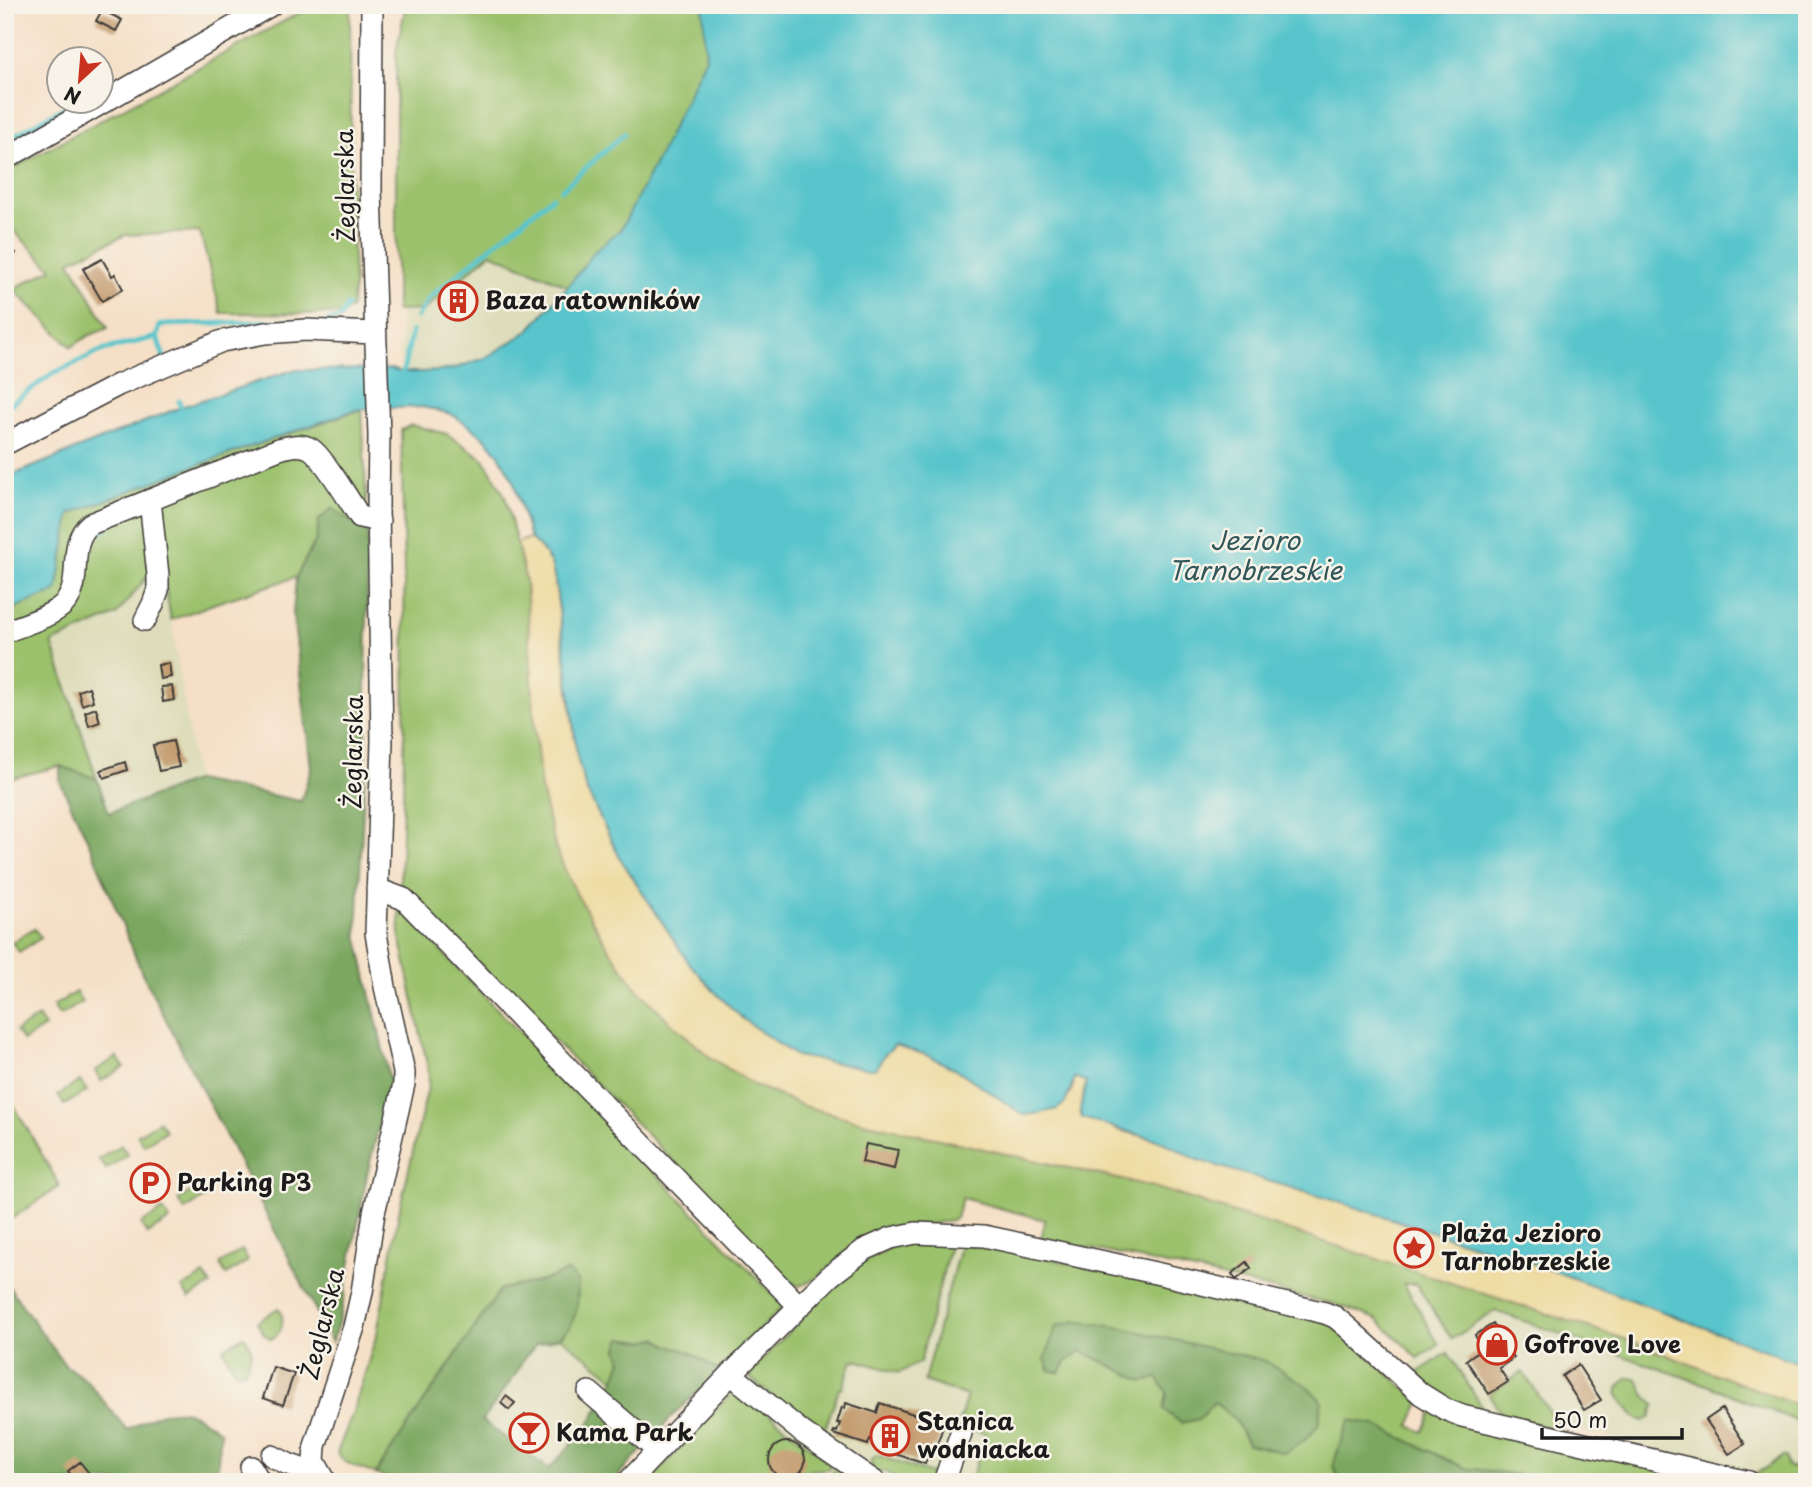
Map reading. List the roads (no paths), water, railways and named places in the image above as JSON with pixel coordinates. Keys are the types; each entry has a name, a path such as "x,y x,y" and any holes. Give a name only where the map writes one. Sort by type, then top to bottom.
{"street":[{"path":"5,159 271,5"},
{"name":"Żeglarska","path":"317,1480 315,1446 354,1327 374,1213 404,1084 376,933 382,741 379,431 371,190 372,5"},
{"path":"5,444 118,385 222,341 265,332 292,331 375,343"},
{"path":"5,632 49,614 64,604 71,594 77,546 83,530 98,521 279,449 298,444 311,449 360,517 379,521"},
{"path":"145,620 158,590 150,500"},
{"path":"377,890 404,899 799,1306"},
{"path":"628,1482 731,1374 846,1262 864,1250 891,1238 916,1233 984,1236 1043,1247 1325,1313 1347,1327 1420,1394 1462,1416 1749,1482"},
{"path":"731,1374 802,1433 863,1478"},
{"path":"589,1392 658,1451"},
{"path":"944,1482 961,1433"},
{"path":"272,1456 317,1480"}],"water":[{"name":"Jezioro Tarnobrzeskie","path":"703,5 1807,5 1807,1366 1541,1266 1198,1160 1161,1141 1082,1118 1080,1111 1086,1082 1075,1077 1065,1103 1057,1109 1024,1115 962,1073 930,1056 895,1045 875,1069 870,1069 796,1056 743,1019 689,963 620,858 586,789 577,757 568,674 551,563 530,538 513,480 498,453 487,440 451,414 423,407 352,411 192,467 70,514 57,591 5,612 5,478 181,407 293,370 441,371 485,358 528,331 594,252 621,229 706,57"}],"waterway":[{"path":"5,141 49,116"},
{"path":"561,190 624,134"},
{"path":"417,317 430,297 552,197"},
{"path":"326,322 340,318 347,306"},
{"path":"164,358 157,337 160,325 292,321"},
{"path":"403,372 412,331"},
{"path":"5,408 52,374 103,350 157,337"},
{"path":"179,401 181,407"},
{"path":"86,564 90,538 107,528"},
{"path":"70,612 81,595"}],"place":[{"name":"Baza ratowników","path":"458,301"},
{"name":"Parking P3","path":"150,1183"},
{"name":"Plaża Jezioro Tarnobrzeskie","path":"1414,1248"},
{"name":"Gofrove Love","path":"1497,1345"},
{"name":"Kama Park","path":"529,1433"},
{"name":"Stanica wodniacka","path":"890,1436"}]}
